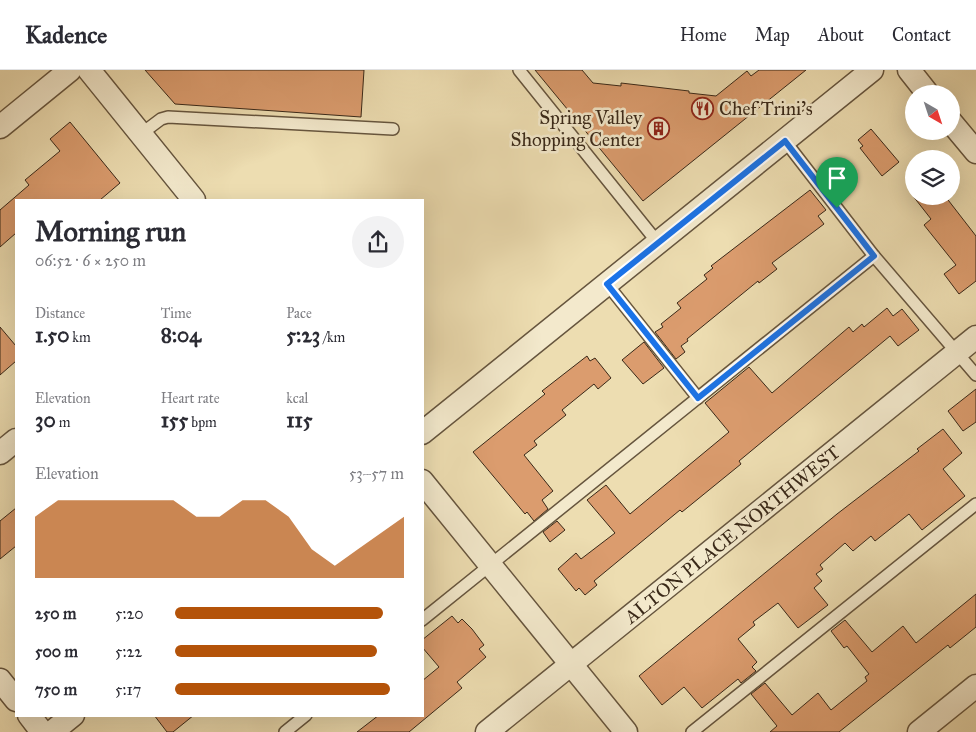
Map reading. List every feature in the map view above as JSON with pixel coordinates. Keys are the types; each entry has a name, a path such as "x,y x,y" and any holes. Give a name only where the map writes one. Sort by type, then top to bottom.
{"street":[{"path":"0,126 70,70"},
{"path":"89,70 193,199"},
{"path":"424,431 872,70"},
{"path":"909,70 921,85"},
{"path":"960,133 976,152"},
{"name":"ALTON PLACE NORTHWEST","path":"487,732 976,337"},
{"path":"0,453 15,441"},
{"path":"424,483 626,732"},
{"path":"0,680 15,699"},
{"path":"920,732 976,686"},
{"path":"31,717 42,732"},
{"path":"52,732 71,717"}],"lane":[{"path":"519,70 658,242"},
{"path":"141,134 161,119 168,117 394,129"},
{"path":"785,141 874,256 976,375"},
{"path":"424,618 874,256"},
{"path":"607,284 698,398"},
{"path":"692,732 976,504"},
{"path":"285,732 304,717"}],"building":[{"path":"145,70 364,70 361,117 175,104"},
{"name":"Spring Valley Shopping Center","path":"535,70 582,70 593,83 621,86 621,83 716,96 747,71 751,76 759,70 806,70 643,201"},
{"path":"70,122 120,183 101,199 15,199 15,234 0,247 0,210 29,185 25,180 60,151 50,139"},
{"path":"871,129 899,162 882,176 860,148 863,146 858,140"},
{"path":"810,190 826,210 818,216 824,224 772,263 777,269 759,283 758,281 687,339 688,341 681,346 685,352 676,359 655,332 663,327 661,324 681,308 677,303 707,279 704,275 713,268 711,266"},
{"path":"920,205 952,205 976,236 976,281 959,294 944,274 956,265 924,225 931,219"},
{"path":"887,308 893,316 902,309 919,330 898,346 890,336 739,461 741,464 682,512 680,510 594,581 597,585 585,595 579,588 576,591 558,569 576,553 581,559 615,533 587,500 606,485 630,514 729,432 705,403 749,367 772,393 849,327 853,332 862,324 864,327"},
{"path":"0,327 15,345 15,362 0,375"},
{"path":"644,342 664,368 643,384 622,360"},
{"path":"587,356 590,361 595,358 611,378 598,389 594,384 562,410 566,415 534,441 537,445 524,455 553,491 542,500 548,509 534,521 527,512 525,514 473,452 545,394 542,391"},
{"path":"976,389 976,422 963,431 948,411"},
{"path":"943,429 962,453 943,469 965,496 922,530 909,514 875,541 871,536 853,551 845,543 820,565 823,569 816,574 822,581 814,588 828,605 798,628 778,603 753,622 755,625 738,639 757,662 752,667 756,671 741,683 738,679 702,708 684,687 662,705 639,676 837,514 919,451 917,449"},
{"path":"15,509 15,547 0,559 0,521"},
{"path":"557,521 565,530 550,542 543,532"},
{"path":"976,594 976,627 950,648 948,645 839,732 770,732 777,726 751,694 765,683 792,715 818,693 831,710 867,681 865,677 869,674 847,646 844,648 831,631 845,620 872,652 903,626 916,643"},
{"path":"452,616 458,623 462,619 484,645 479,649 486,657 457,682 462,688 409,732 357,732 376,717 424,717 424,679 439,667 424,649 424,638"},
{"path":"156,717 192,717 173,732 167,732"}],"place":[{"name":"Chef Trini's","path":"703,108"},
{"name":"Spring Valley Shopping Center","path":"658,128"}],"route":[{"path":"785,141 837,208 874,256 698,398 607,284 785,141"}]}
